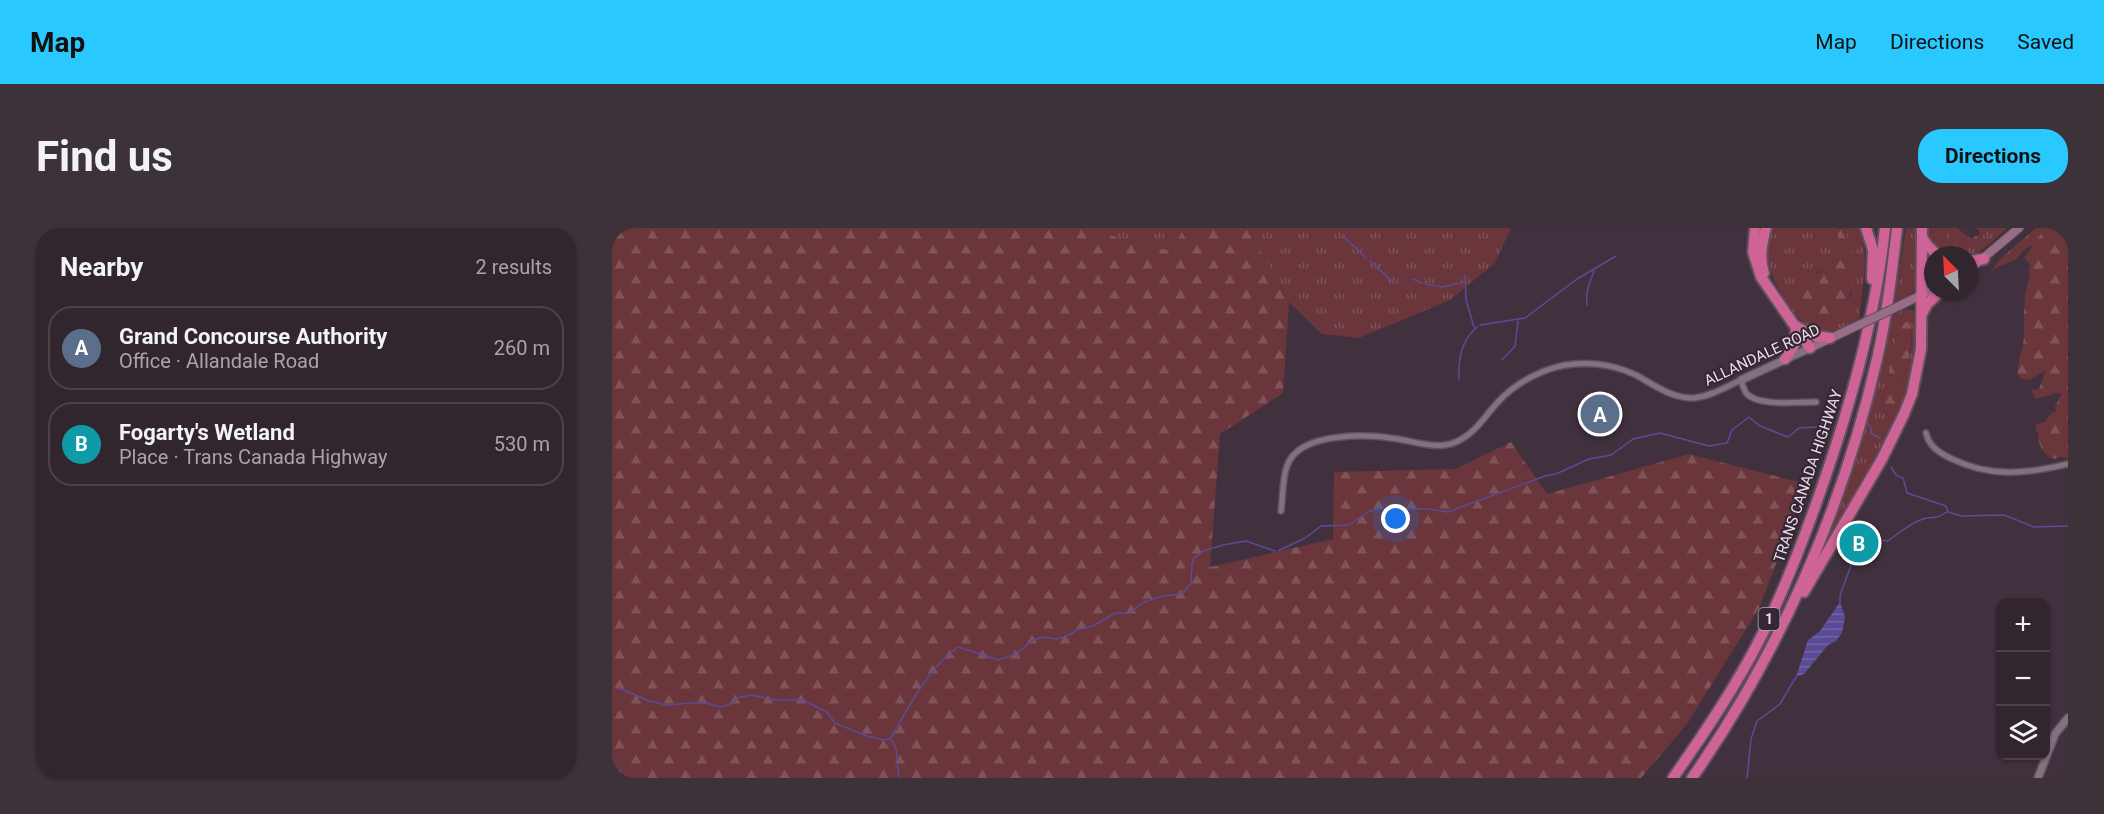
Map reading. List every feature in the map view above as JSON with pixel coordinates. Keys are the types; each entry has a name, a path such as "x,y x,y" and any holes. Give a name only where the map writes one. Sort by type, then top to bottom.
{"highway":[{"path":"1755,228 1753,252 1761,277 1810,348"},
{"path":"1767,228 1761,244 1762,267 1772,293"},
{"path":"1866,228 1873,250 1872,315"},
{"name":"TRANS CANADA HIGHWAY","path":"1673,778 1731,690 1761,636 1813,518 1857,377 1872,315 1885,228"},
{"name":"TRANS CANADA HIGHWAY","path":"1692,778 1718,741 1765,659 1821,539 1841,484 1878,357 1898,228"},
{"path":"1765,659 1881,459 1904,414 1919,364 1922,314 1922,232"},
{"path":"1922,232 1928,246"},
{"path":"1978,260 1984,259"},
{"path":"1922,314 1932,300"},
{"path":"1796,326 1815,336 1830,338"},
{"path":"1785,359 1795,344 1796,326"}],"main road":[{"path":"1978,263 2019,228"},
{"name":"ALLANDALE ROAD","path":"1810,348 1924,294"}],"street":[{"name":"ALLANDALE ROAD","path":"1281,511 1287,467 1298,450 1310,443 1364,435 1435,445 1454,443 1474,431 1509,391 1527,380 1560,367 1587,364 1620,369 1664,391 1689,398 1710,394 1810,348"},
{"path":"1741,380 1745,391 1766,402 1816,402"},
{"path":"1926,433 1928,442 1946,456 1984,471 2026,471 2068,464"},
{"path":"2038,778 2055,734 2068,717"}],"green space":[{"path":"612,228 1095,228 1120,239 1171,251 1184,228 1247,228 1289,302 1283,393 1220,434 1210,567 1333,539 1334,472 1455,469 1511,442 1547,494 1689,454 1807,484 1759,608 1687,724 1641,778 612,778"},
{"path":"1095,228 1184,228 1171,251 1120,239"},
{"path":"1247,228 1511,228 1495,263 1450,300 1359,338 1322,334 1289,302"},
{"path":"1773,228 1838,228 1839,243 1835,257 1825,271 1816,272 1798,302 1805,311 1818,319 1851,296 1854,271 1853,242 1847,238 1845,228 1859,228 1865,261 1859,319 1838,330 1825,333 1815,330 1796,315 1780,292 1770,269 1767,247"},
{"path":"1845,228 1847,238 1853,242 1852,290 1848,299 1841,306 1818,319 1805,311 1793,295 1793,291 1801,286 1804,277 1825,271 1836,251 1837,229"},
{"path":"1906,228 1918,228 1919,277 1913,291 1895,302"},
{"path":"1928,228 1949,228 1949,246 1934,246"},
{"path":"1949,228 1957,228 1971,239 1981,233 1976,228 1990,228 1967,246 1949,246"},
{"path":"1990,228 2007,228 1978,252 1978,246 1957,246 1981,237"},
{"path":"2036,228 2045,228 2034,245 2025,249 2016,259 1992,270 2000,259"},
{"path":"2045,228 2068,228 2068,458 2054,459 2042,448 2036,424 2045,422 2051,413 2056,411 2055,406 2062,394 2057,393 2035,399 2031,390 2039,389 2046,370 2029,380 2018,376 2024,340 2025,298 2030,276 2028,274 2030,264 2024,258"},
{"path":"1906,309 1912,310 1917,315 1917,349 1913,375 1895,425 1885,445 1829,542 1827,540 1880,375 1889,317","holes":["1912,327 1911,350 1906,369 1899,384 1889,386 1891,352 1897,333","1904,393 1897,414 1892,417 1879,408 1883,396"]},
{"path":"1909,322 1912,327 1909,363 1899,384 1889,386 1887,384 1891,350 1902,323"},
{"path":"1885,392 1904,392 1897,414 1892,417 1879,408"}],"shaded area":[{"path":"1840,602 1845,617 1842,633 1836,641 1828,645 1804,674 1796,677 1808,640 1820,631"}],"waterway":[{"path":"1343,236 1366,258"},
{"path":"1480,325 1525,318 1577,279 1616,256"},
{"path":"1370,261 1393,282"},
{"path":"1587,305 1587,292 1594,271"},
{"path":"1465,275 1466,300 1474,327"},
{"path":"1413,279 1422,283"},
{"path":"1425,284 1443,287 1464,282"},
{"path":"1502,360 1515,346 1518,321"},
{"path":"1459,380 1459,365 1464,344 1477,327"},
{"path":"1278,551 1305,538 1321,526 1349,525 1370,511 1427,509 1448,512 1556,474 1589,459 1611,455 1633,439 1660,433 1709,446 1727,443 1732,430 1749,417 1760,426 1788,437 1799,428 1816,427 1831,416"},
{"path":"1866,422 1871,427 1871,433 1880,438"},
{"path":"1891,467 1896,475 1903,478 1907,493 1946,506 1948,512 1962,516 2004,515 2034,527 2068,526"},
{"path":"1840,602 1840,595 1859,544 1866,538 1888,541 1914,523 1947,512"},
{"path":"890,739 928,678 937,666 958,647 999,660 1016,654 1033,640 1042,637 1057,639 1093,626 1115,613 1129,613 1144,602 1163,596 1182,594 1191,583 1194,558 1203,551 1246,541 1275,551"},
{"path":"1747,778 1751,739 1757,721 1780,704 1796,677"},
{"path":"619,688 649,701 667,705 702,702 721,707 737,698 751,695 774,700 803,700 827,712 835,723 867,736 883,740 890,739"},
{"path":"891,740 896,748 899,778"}],"place":[{"name":"Grand Concourse Authority","path":"1600,414"},
{"name":"Fogarty's Wetland","path":"1859,543"}]}
